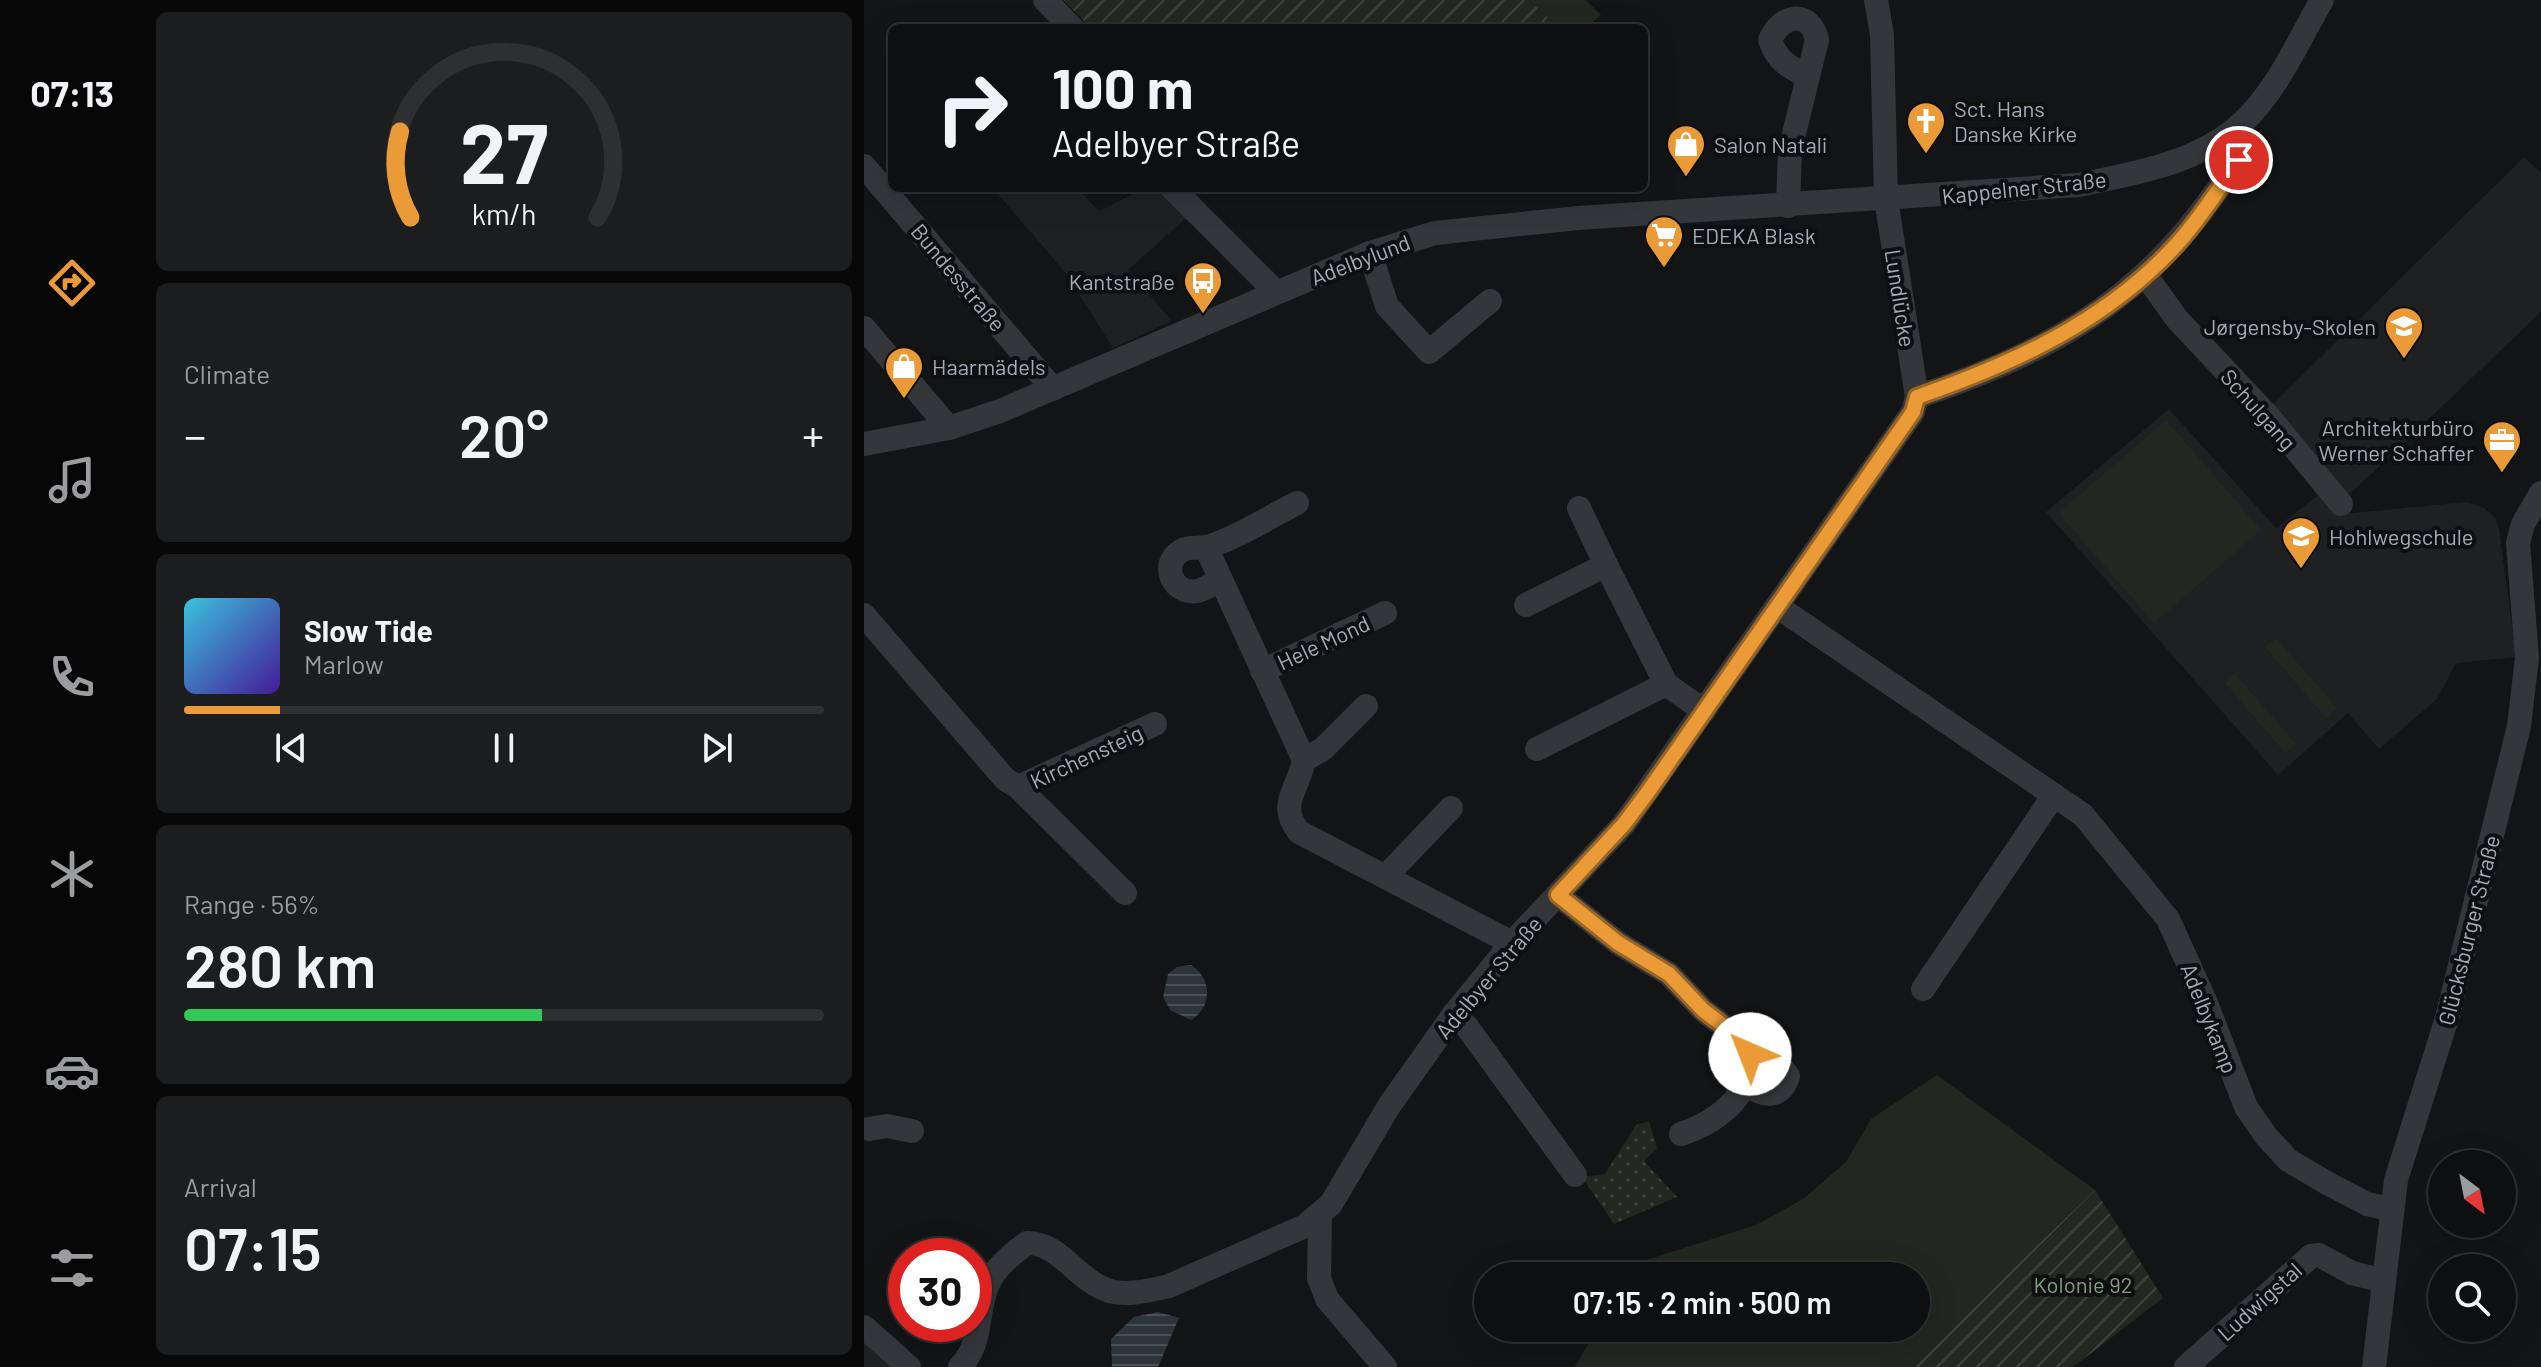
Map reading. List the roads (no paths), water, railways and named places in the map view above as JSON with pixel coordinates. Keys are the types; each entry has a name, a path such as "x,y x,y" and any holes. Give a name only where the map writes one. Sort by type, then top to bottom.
{"street":[{"path":"1045,0 1068,24"},
{"name":"Lundlücke","path":"1876,0 1882,35 1886,199 1917,397"},
{"name":"Kappelner Straße","path":"1886,199 2078,185 2130,175 2196,152 2241,124 2267,94 2322,0"},
{"path":"1788,206 1790,150 1807,83"},
{"path":"1917,397 1970,379 2050,342 2106,309 2146,276 2180,241 2239,160 2244,141 2241,124"},
{"name":"Bundesstraße","path":"864,166 1053,389"},
{"path":"1176,192 1276,292"},
{"name":"Adelbylund","path":"864,444 949,428 1053,389 1370,253 1435,233 1462,228 1886,199"},
{"path":"1370,253 1387,306 1429,352 1490,301"},
{"name":"Schulgang","path":"2146,276 2177,319 2269,417 2341,504"},
{"path":"864,328 949,428"},
{"name":"Adelbyer Straße","path":"1320,1217 1389,1106 1454,1014 1512,943 1624,824 1913,412 1917,397"},
{"name":"Glücksburger Straße","path":"2374,1367 2390,1209 2447,1018 2519,726 2527,658 2518,543 2532,525 2541,493"},
{"path":"1220,580 1198,591 1182,589 1173,581 1169,570 1173,559 1182,550 1206,547 1297,503"},
{"path":"1579,508 1666,684 1704,711"},
{"name":"Hele Mond","path":"1206,547 1304,760"},
{"path":"1526,605 1606,565"},
{"name":"Adelbykamp","path":"1778,607 2054,795 2099,832 2168,919 2206,1003 2246,1107 2266,1136 2288,1160 2327,1183 2367,1204 2390,1209"},
{"name":"Hele Mond","path":"1262,671 1385,613"},
{"path":"864,615 1005,779 1018,787 1125,893"},
{"path":"1537,749 1666,684"},
{"path":"1366,706 1323,749 1304,760 1300,779 1287,805 1288,818 1299,832 1387,875 1512,943"},
{"name":"Kirchensteig","path":"1018,787 1155,724"},
{"path":"1923,989 2054,795"},
{"path":"1387,875 1451,808"},
{"path":"1558,895 1618,943 1669,974 1703,1010 1747,1044 1750,1054 1747,1085 1719,1116 1681,1134"},
{"path":"1454,1014 1467,1027 1575,1175"},
{"path":"1747,1085 1767,1095 1777,1093 1785,1088 1788,1076 1784,1066 1775,1058 1750,1054"},
{"path":"866,1134 887,1126 912,1131"},
{"path":"960,1367 970,1357 980,1335 982,1304 989,1282 1027,1243 1044,1243 1108,1291 1144,1292 1169,1286 1320,1217 1319,1278 1327,1299 1385,1367"},
{"name":"Ludwigstal","path":"2186,1367 2311,1256 2319,1255 2352,1273 2384,1281"},
{"path":"864,1327 909,1367"}],"place":[{"name":"Sct. Hans Danske Kirke","path":"1926,155"},
{"name":"Salon Natali","path":"1686,178"},
{"name":"EDEKA Blask","path":"1664,269"},
{"name":"Kantstraße","path":"1203,315"},
{"name":"Jørgensby-Skolen","path":"2404,360"},
{"name":"Haarmädels","path":"904,400"},
{"name":"Architekturbüro Werner Schaffer","path":"2502,474"},
{"name":"Hohlwegschule","path":"2301,570"}],"park label":[{"name":"Kolonie 92","path":"2083,1284"}]}
